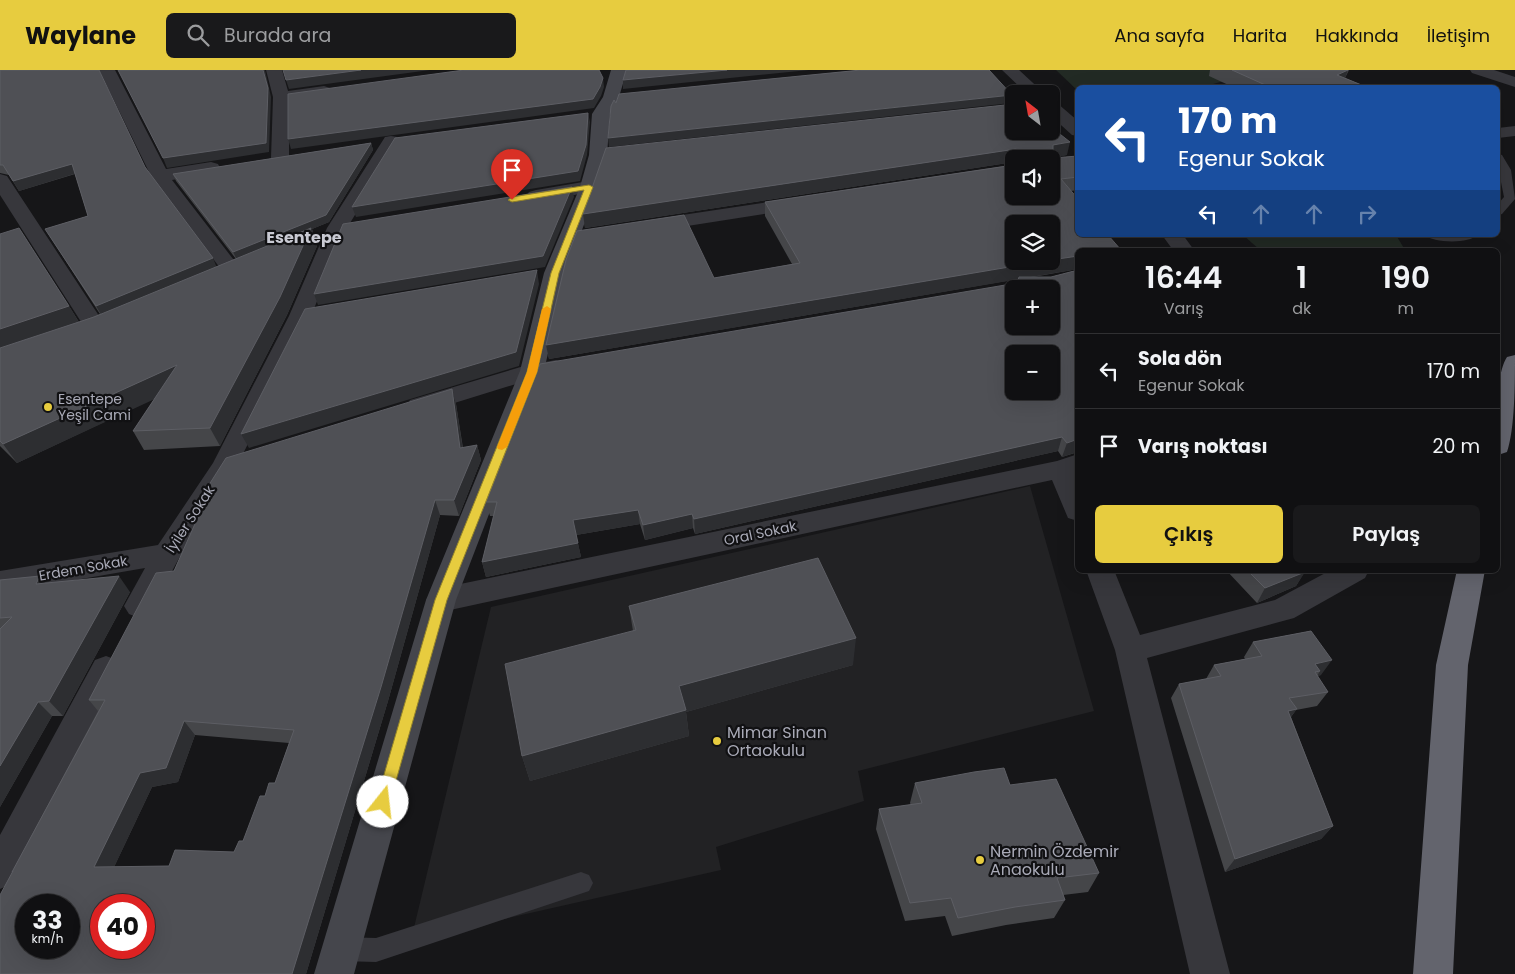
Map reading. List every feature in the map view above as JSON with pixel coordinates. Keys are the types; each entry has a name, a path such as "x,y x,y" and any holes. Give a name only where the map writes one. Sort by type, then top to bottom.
{"highway":[{"path":"1500,436 1515,362"},
{"path":"1433,974 1452,664 1471,573"}],"street":[{"path":"107,70 160,176 232,272"},
{"path":"274,70 281,97 280,158"},
{"path":"338,961 441,600 532,372 545,275 580,237 589,187 608,154 606,106 619,70"},
{"path":"1010,70 1027,85"},
{"path":"1478,70 1515,82"},
{"path":"281,97 338,90"},
{"path":"1060,115 1075,128"},
{"path":"1500,133 1515,132"},
{"name":"İyiler Sokak","path":"130,624 167,554 224,466 310,314 337,228 391,141"},
{"path":"261,160 298,155"},
{"path":"160,176 224,166"},
{"path":"0,180 97,327"},
{"path":"521,198 589,187"},
{"path":"629,229 816,201"},
{"path":"311,239 337,228 366,223"},
{"path":"1174,237 1182,248"},
{"path":"401,412 532,372 580,363"},
{"path":"224,466 252,458"},
{"path":"1070,466 1075,494"},
{"name":"Oral Sokak","path":"441,600 1070,466"},
{"name":"Erdem Sokak","path":"0,582 167,554"},
{"path":"1101,573 1130,650 1207,973"},
{"path":"1130,650 1283,610 1350,573"},
{"path":"0,871 116,651"}],"lane":[{"path":"1500,161 1505,170 1510,197 1500,209"},
{"path":"1451,237 1464,237"},
{"path":"338,961 581,883"}],"shaded area":[{"path":"1056,70 1265,70 1213,84 1215,85 1075,85 1075,88"},
{"path":"1245,237 1397,237 1404,248 1258,248"},
{"name":"Mimar Sinan Ortaokulu","path":"1030,486 1094,711 858,771 864,801 716,847 721,870 411,940 491,607"}],"building":[{"path":"0,70 99,70 145,167 213,258 96,306 45,229 88,216 72,164 13,181 3,165 0,165"},
{"path":"118,70 263,70 268,88 266,143 163,158"},
{"path":"283,70 361,70 286,80"},
{"path":"464,70 599,70 603,78 593,99 288,139 288,94"},
{"path":"626,70 727,70 623,80"},
{"path":"861,70 989,70 1005,87 1005,96 608,138 611,106 614,100 616,103 619,94"},
{"path":"1232,70 1348,70 1337,75 1362,85 1265,85"},
{"path":"1005,105 1005,140 1060,140 1060,134 1070,142 1053,145 1053,150 1005,150 583,214 606,148"},
{"path":"588,113 586,145 578,171 352,207 395,138"},
{"path":"371,143 326,215 233,252 173,174"},
{"path":"1075,156 1075,177 1061,179 1075,195 1075,237 1110,237 1119,248 1075,248 1075,256 1060,259 1060,215 1005,215 1005,268 546,345 566,260 577,231 684,215 714,278 800,263 765,202 1005,166 1005,205 1060,205 1060,157"},
{"path":"572,187 543,256 314,294 343,224"},
{"path":"19,228 69,306 0,329 0,234"},
{"path":"311,228 280,297 210,428 133,431 177,365 3,444 0,441 0,348 94,317"},
{"path":"537,270 516,352 241,434 305,309"},
{"path":"1075,271 1075,440 1067,443 1062,437 694,519 692,514 643,525 638,510 573,520 578,543 482,562 497,502 486,502 540,364 1005,285 1005,335 1060,335 1060,280 1018,280 1019,277 1051,277"},
{"path":"452,389 460,448 477,445 454,500 435,500 381,687 292,974 0,974 0,895 105,700 89,700 156,573 174,571 211,488 207,488 226,458","holes":["184,721 294,730 275,783 269,783 265,796 260,796 243,841 239,841 234,852 175,850 169,866 94,867 140,773 166,768"]},
{"path":"818,558 856,638 679,686 686,710 522,756 505,664 636,630 629,606"},
{"path":"1250,573 1302,573 1265,588"},
{"path":"40,576 36,584 119,576 49,701 38,702 0,766 0,629 12,617 0,618 0,580"},
{"path":"1311,631 1332,660 1315,664 1320,671 1315,672 1328,692 1289,698 1297,709 1288,711 1333,826 1235,859 1179,684 1221,676 1214,665 1262,656 1253,642"},
{"name":"Nermin Özdemir Anaokulu","path":"1004,768 1010,785 1056,779 1099,873 1057,878 1065,900 958,918 951,898 910,903 879,809 922,803 915,783"}],"slow traffic":[{"path":"502,447 532,372 547,309"}],"place":[{"name":"Esentepe Yeşil Cami","path":"48,407"},
{"name":"Mimar Sinan Ortaokulu","path":"717,741"},
{"name":"Nermin Özdemir Anaokulu","path":"980,860"}],"district":[{"name":"Esentepe","path":"304,237"}],"route":[{"path":"383,802 441,600 532,372 555,273 589,187 512,200"}]}
